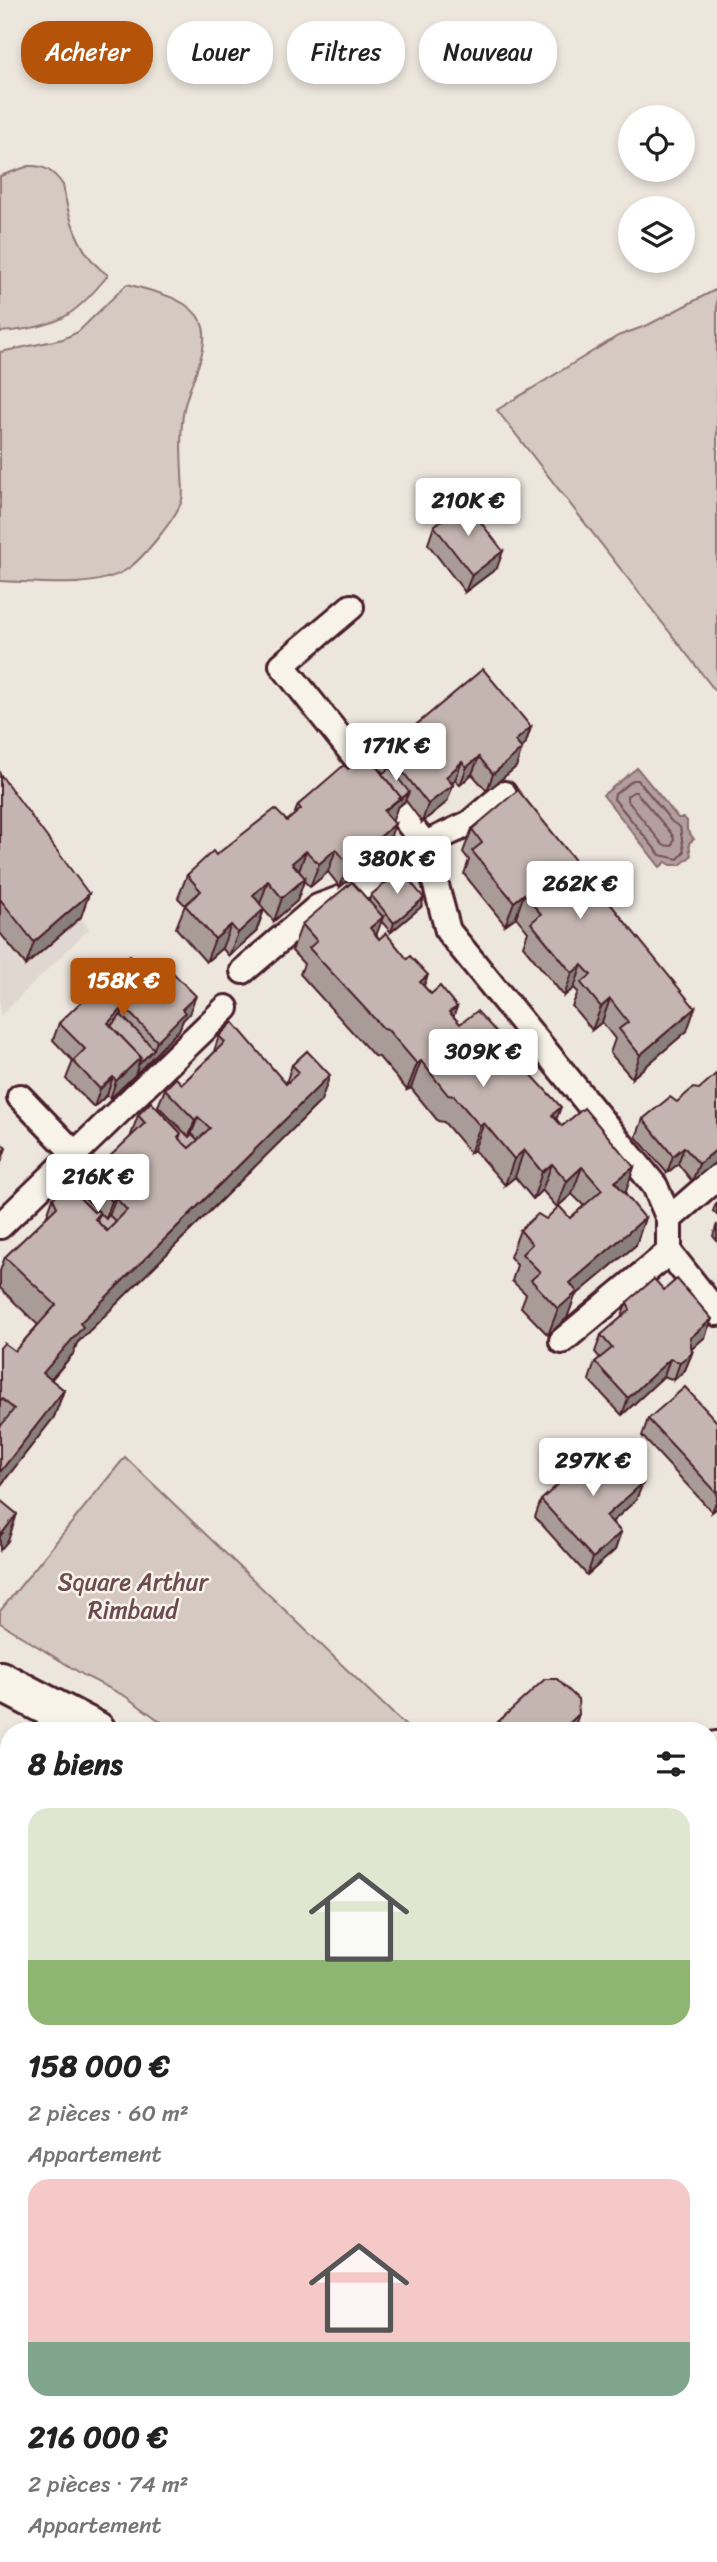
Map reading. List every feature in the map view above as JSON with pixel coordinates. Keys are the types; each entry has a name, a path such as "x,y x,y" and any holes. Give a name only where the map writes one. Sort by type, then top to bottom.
{"main road":[{"path":"0,1681 79,1722"}],"lane":[{"path":"351,607 282,665 425,844 448,931 655,1186 669,1219 669,1252 717,1312"},
{"path":"243,971 318,907 353,894 425,844 470,824 504,794"},
{"path":"0,1226 226,1008"},
{"path":"20,1097 75,1154"},
{"path":"669,1219 717,1177"},
{"path":"562,1340 669,1252"}],"shaded area":[{"path":"0,808 89,929 0,1016"}],"green space":[{"path":"29,166 49,170 63,185 68,210 82,247 108,275 85,301 62,318 49,324 0,332 0,176"},
{"path":"127,284 188,306 201,322 204,331 202,353 186,399 183,417 183,490 179,508 133,565 113,576 81,583 0,581 0,352 63,339 78,332"},
{"path":"717,289 717,693 497,410 618,336 648,325"},
{"name":"Square Arthur Rimbaud","path":"125,1457 402,1722 161,1722 125,1696 85,1676 0,1623 0,1611"}],"water":[{"path":"637,768 678,818 687,821 687,830 694,839 689,843 691,856 680,865 666,862 660,867 603,795"}],"building":[{"path":"465,502 503,551 472,575 434,526"},
{"path":"483,669 531,727 515,741 522,749 493,774 479,757 467,767 462,762 446,777 453,785 428,804 386,750"},
{"path":"366,754 401,797 384,811 395,824 348,864 336,849 319,864 306,851 292,863 305,878 282,898 268,881 253,895 264,909 238,933 231,925 215,939 185,905 201,891 187,875 213,851 216,855 275,809 287,821 301,809 298,805 344,765 348,769"},
{"path":"390,768 409,792 401,799 382,774"},
{"path":"0,774 89,894 34,942 0,899"},
{"path":"518,790 695,1008 640,1055 619,1029 628,1022 610,999 601,1007 581,983 591,975 582,965 572,973 531,923 541,914 524,894 514,902 472,851 482,843 472,829"},
{"path":"401,870 424,898 394,923 371,895"},
{"path":"352,882 383,917 370,928 379,939 386,933 407,959 410,956 428,975 420,982 431,994 440,986 457,1007 449,1012 460,1024 477,1011 501,1037 492,1046 509,1067 518,1060 561,1107 552,1115 562,1126 584,1108 634,1167 615,1182 645,1218 570,1283 577,1292 558,1309 531,1280 540,1272 522,1254 532,1244 520,1230 538,1214 546,1219 559,1206 570,1218 602,1190 582,1167 567,1181 552,1164 542,1172 524,1150 514,1159 484,1123 480,1126 454,1096 448,1095 421,1061 417,1064 309,948 317,941 302,924"},
{"path":"130,955 156,983 170,970 196,996 182,1009 185,1013 157,1041 124,1007 108,1023 141,1057 116,1081 113,1077 100,1089 73,1061 85,1049 59,1023"},
{"path":"121,1015 154,1049 138,1065 141,1057 111,1026"},
{"path":"233,1022 286,1084 299,1072 292,1065 307,1051 330,1075 80,1323 83,1327 43,1373 64,1390 0,1472 0,1427 14,1409 2,1399 0,1401 0,1348 4,1343 15,1351 56,1305 5,1257 57,1207 53,1198 67,1185 94,1212 97,1210 100,1213 95,1219 107,1231 127,1210 116,1198 112,1201 81,1171 94,1158 101,1165 145,1123 138,1115 151,1102 181,1133 178,1137 189,1148 210,1128 198,1117 195,1120 165,1089 176,1078 182,1084 225,1042 219,1036"},
{"path":"717,1073 717,1149 699,1164 684,1147 673,1156 643,1119 670,1097 677,1102 693,1088 699,1089"},
{"path":"158,1106 189,1137 192,1134 198,1140 189,1148 179,1139 181,1133"},
{"path":"0,1142 6,1148 0,1154"},
{"path":"100,1213 106,1219 109,1215 116,1222 107,1231 97,1221"},
{"path":"654,1279 664,1290 677,1279 712,1319 690,1338 692,1353 680,1362 670,1359 628,1398 595,1362 612,1348 601,1335 630,1310 627,1302"},
{"path":"685,1387 717,1422 717,1493 648,1419"},
{"path":"605,1441 643,1483 606,1516 621,1532 593,1558 541,1500"},
{"path":"0,1500 17,1514 0,1536"},
{"path":"545,1679 557,1679 578,1699 579,1714 571,1722 498,1722"}]}
